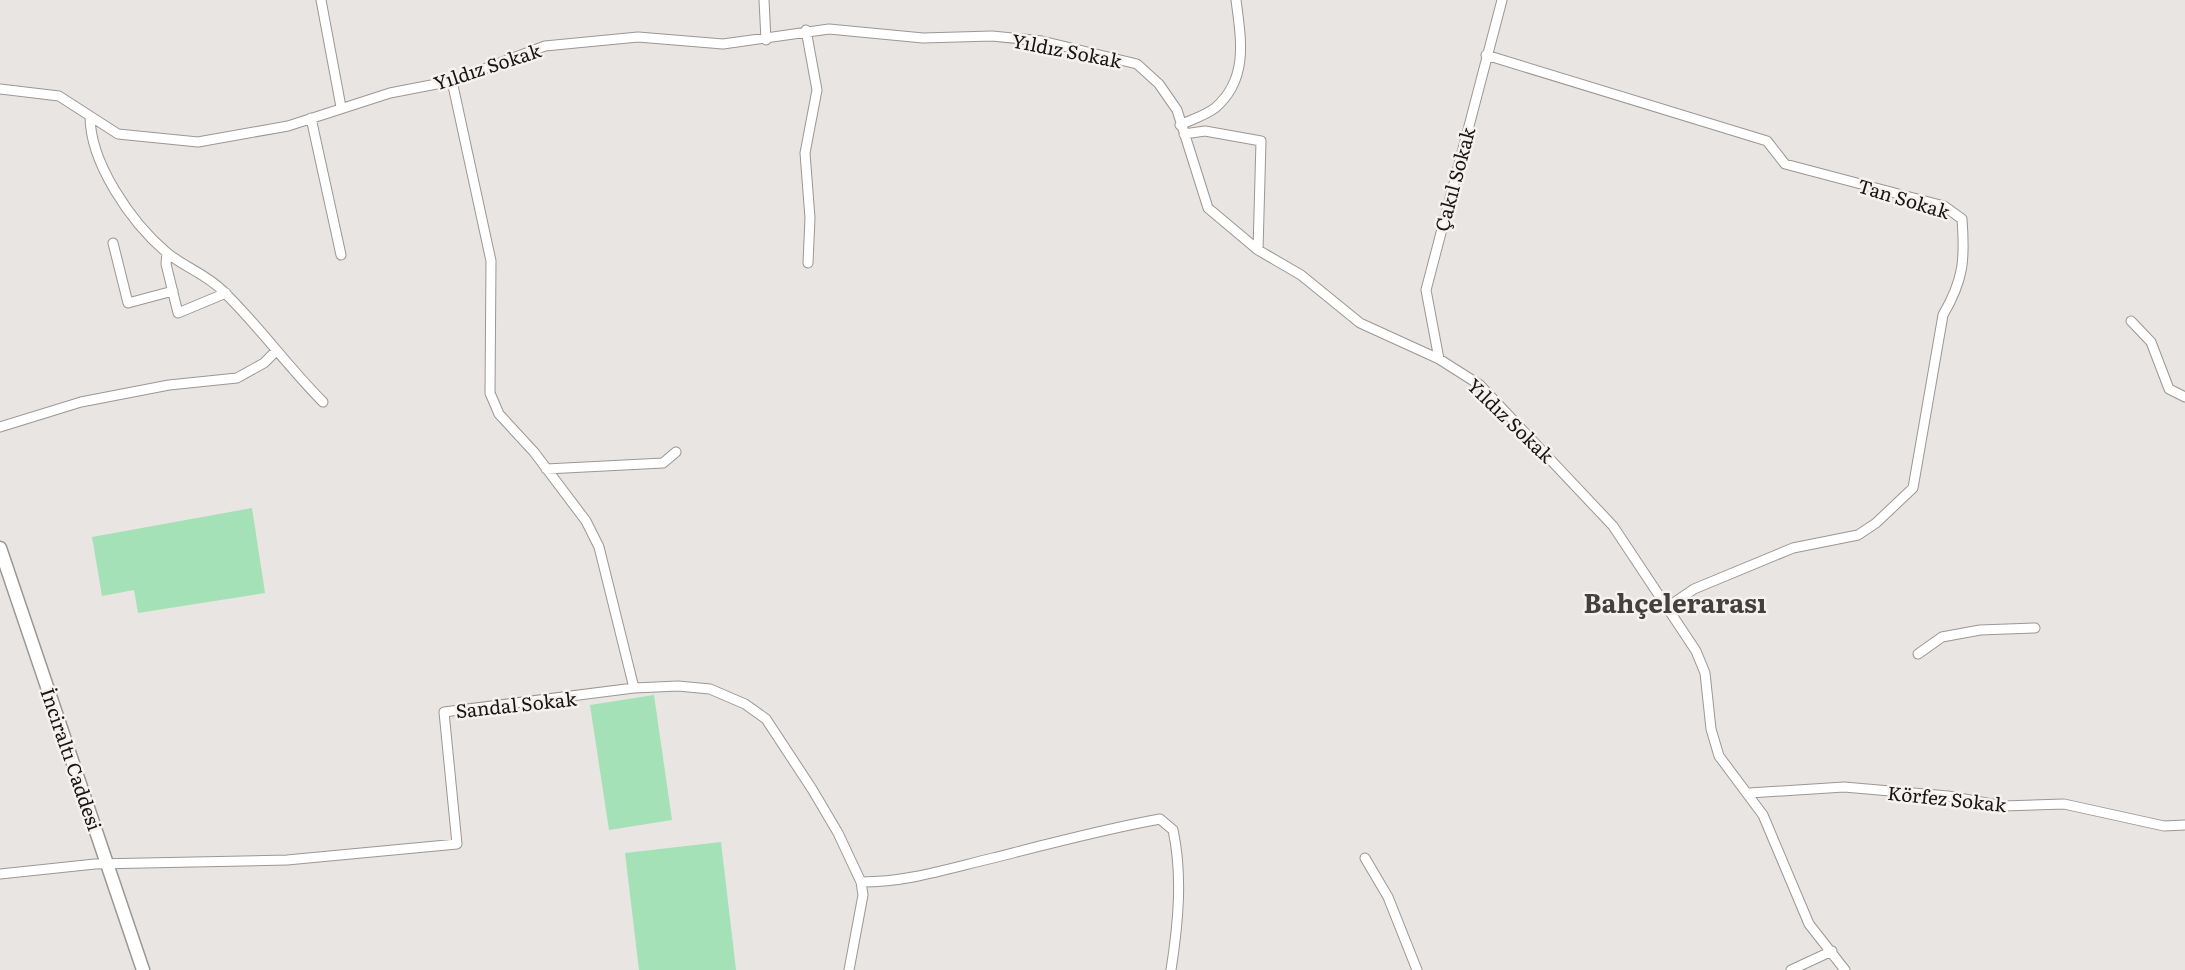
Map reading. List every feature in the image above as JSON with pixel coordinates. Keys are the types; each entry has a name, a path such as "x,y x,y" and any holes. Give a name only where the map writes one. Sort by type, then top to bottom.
{"main road":[{"name":"İnciraltı Caddesi","path":"0,548 143,970"}],"street":[{"path":"321,0 341,107"},
{"path":"764,0 766,40"},
{"path":"1182,129 1214,109 1232,88 1243,52 1236,0"},
{"name":"Çakıl Sokak","path":"1439,359 1426,290 1502,0"},
{"name":"Yıldız Sokak","path":"0,89 60,96 118,134 198,142 288,126 390,93 452,81 545,46 638,37 723,44 766,40 806,30 829,29 923,38 992,36 1042,41 1137,64 1159,84 1177,110 1208,208 1258,250 1301,275 1360,323 1439,359 1480,385 1590,499 1669,606 1696,651 1705,673 1711,729 1719,756 1728,772 1749,793 1773,834 1809,923 1845,970"},
{"path":"806,30 817,90 805,153 810,218 808,263"},
{"name":"Tan Sokak","path":"1486,55 1767,141 1785,164 1944,206 1962,219 1965,259 1958,290 1943,315 1913,488 1876,523 1858,535 1793,548 1694,589 1669,606"},
{"path":"452,81 491,261 490,393 499,414 534,452 586,521 599,547 634,688"},
{"path":"90,116 90,132 102,167 121,199 167,253 204,273 226,293 323,402"},
{"path":"311,118 341,255"},
{"path":"1182,129 1261,141 1258,250"},
{"path":"113,243 128,303 173,291"},
{"path":"167,253 166,264 178,313 226,293"},
{"path":"2131,321 2151,342 2169,389 2185,397"},
{"path":"0,428 81,402 169,385 237,378 264,363 276,351"},
{"path":"546,469 663,463 676,452"},
{"path":"1918,654 1942,637 1980,630 2035,628"},
{"name":"Sandal Sokak","path":"0,874 95,864 287,860 457,844 444,712 634,688 710,689 744,704 766,719 838,833 861,882 863,895 849,970"},
{"name":"Körfez Sokak","path":"1749,793 1844,787 1948,796 2003,806 2064,804 2164,826 2185,825"},
{"path":"861,882 897,882 934,875 1006,854 1160,818 1173,830 1177,872 1178,922 1171,970"},
{"path":"1365,858 1388,897 1418,970"},
{"path":"1791,970 1832,951"}],"green space":[{"path":"252,508 265,593 138,613 134,590 102,596 92,537"},
{"path":"654,695 672,820 609,830 590,705"},
{"path":"721,842 736,970 639,970 625,853"}],"district":[{"name":"Bahçelerarası","path":"1675,601"}]}
